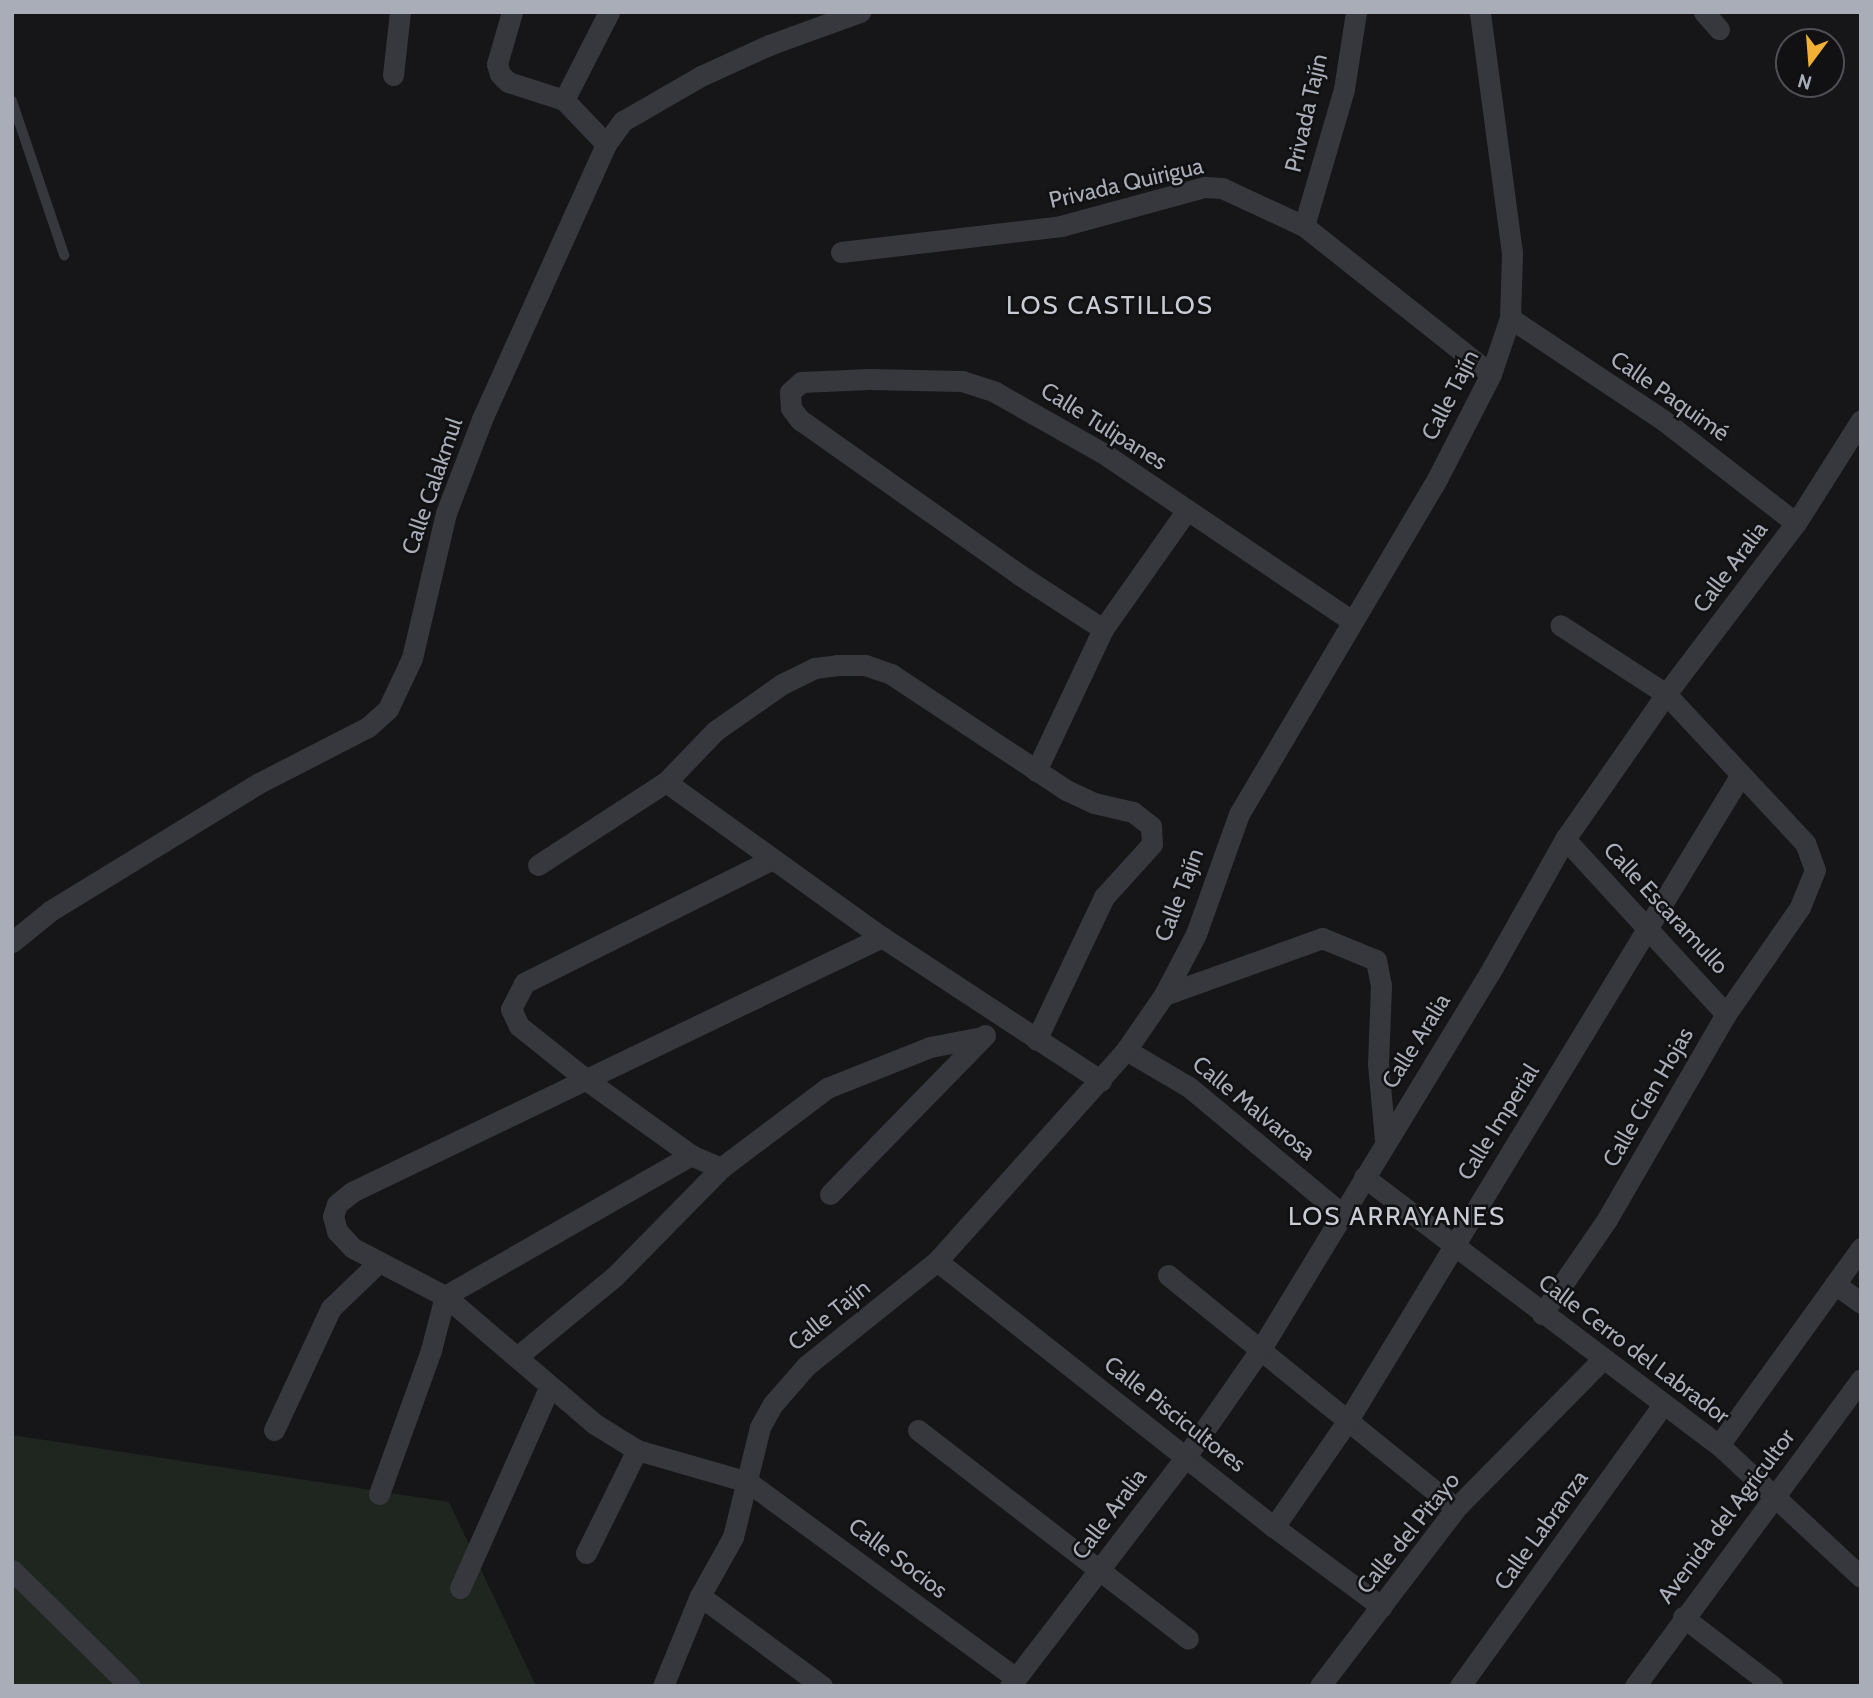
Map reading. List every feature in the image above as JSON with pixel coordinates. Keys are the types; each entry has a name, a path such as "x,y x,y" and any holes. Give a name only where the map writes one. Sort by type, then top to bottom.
{"street":[{"path":"393,75 400,12"},
{"path":"512,12 497,64 500,74 508,82 564,100 606,144"},
{"path":"564,100 609,12"},
{"name":"Calle Calakmul","path":"12,942 50,911 259,783 368,727 388,709 412,658 446,513 477,430 606,144 623,121 701,76 780,40 860,12"},
{"name":"Privada Tajín","path":"1304,226 1344,89 1356,12"},
{"name":"Calle Tajín","path":"663,1686 700,1596 733,1537 761,1427 789,1382 937,1261 1126,1050 1164,995 1196,934 1239,814 1435,484 1491,373 1510,318 1512,253 1480,12"},
{"path":"1704,12 1719,29"},
{"name":"Privada Quirigua","path":"841,252 1061,226 1205,187 1238,193 1304,226 1491,373"},
{"name":"Calle Paquimé","path":"1510,318 1663,420 1796,523"},
{"name":"Calle Tulipanes","path":"1103,629 800,419 789,399 795,386 869,379 962,381 979,386 1050,422 1352,621"},
{"name":"Calle Aralia","path":"1013,1682 1187,1455 1262,1347 1385,1139 1489,974 1565,839 1666,694 1796,523 1861,420"},
{"path":"1036,771 1103,629 1187,510"},
{"name":"Calle Cien Hojas","path":"1542,1314 1606,1220 1726,1014 1800,906 1815,870 1812,856 1666,694 1560,625"},
{"path":"538,865 666,782 715,731 782,684 815,668 838,665 865,665 891,674 1036,771 1094,803 1133,812 1146,820 1154,835 1146,854 1126,868 1104,897 1036,1040"},
{"name":"Calle Imperial","path":"1274,1527 1348,1420 1740,776"},
{"path":"666,782 771,860 882,937 1101,1081"},
{"name":"Calle Escaramullo","path":"1565,839 1650,926 1726,1014"},
{"path":"721,1168 691,1155 588,1081 519,1026 511,1010 516,993 524,983 771,860"},
{"path":"748,1482 637,1450 549,1388 518,1356 444,1296 378,1263 337,1231 333,1216 337,1204 882,937"},
{"path":"1164,995 1322,938 1376,960 1381,986 1378,1064 1385,1139"},
{"path":"830,1194 1003,1018"},
{"path":"518,1356 614,1277 721,1168 827,1088 930,1047 982,1037"},
{"name":"Calle Malvarosa","path":"1126,1050 1189,1087 1342,1214"},
{"path":"379,1494 431,1350 444,1296 691,1155"},
{"name":"Calle Cerro del Labrador","path":"1364,1177 1719,1445 1861,1577"},
{"path":"1719,1445 1861,1248"},
{"name":"Calle Piscicultores","path":"937,1261 1187,1455 1274,1527 1382,1607"},
{"path":"274,1430 331,1308 378,1263"},
{"path":"1168,1275 1262,1347 1456,1508"},
{"path":"1835,1284 1861,1303"},
{"name":"Calle del Pitayo","path":"1320,1686 1456,1508 1603,1359"},
{"name":"Avenida del Agricultor","path":"1634,1686 1861,1379"},
{"path":"460,1588 549,1388"},
{"name":"Calle Labranza","path":"1461,1686 1663,1405"},
{"path":"918,1430 1188,1639"},
{"path":"586,1553 637,1450"},
{"name":"Calle Socios","path":"748,1482 1013,1682"},
{"path":"12,1570 130,1686"},
{"path":"700,1596 822,1686"},
{"path":"1683,1617 1773,1686"}],"lane":[{"path":"12,101 64,255"}],"shaded area":[{"path":"12,1435 449,1502 536,1686 12,1686"}],"district":[{"name":"LOS CASTILLOS","path":"1110,306"},
{"name":"LOS ARRAYANES","path":"1397,1217"}]}
